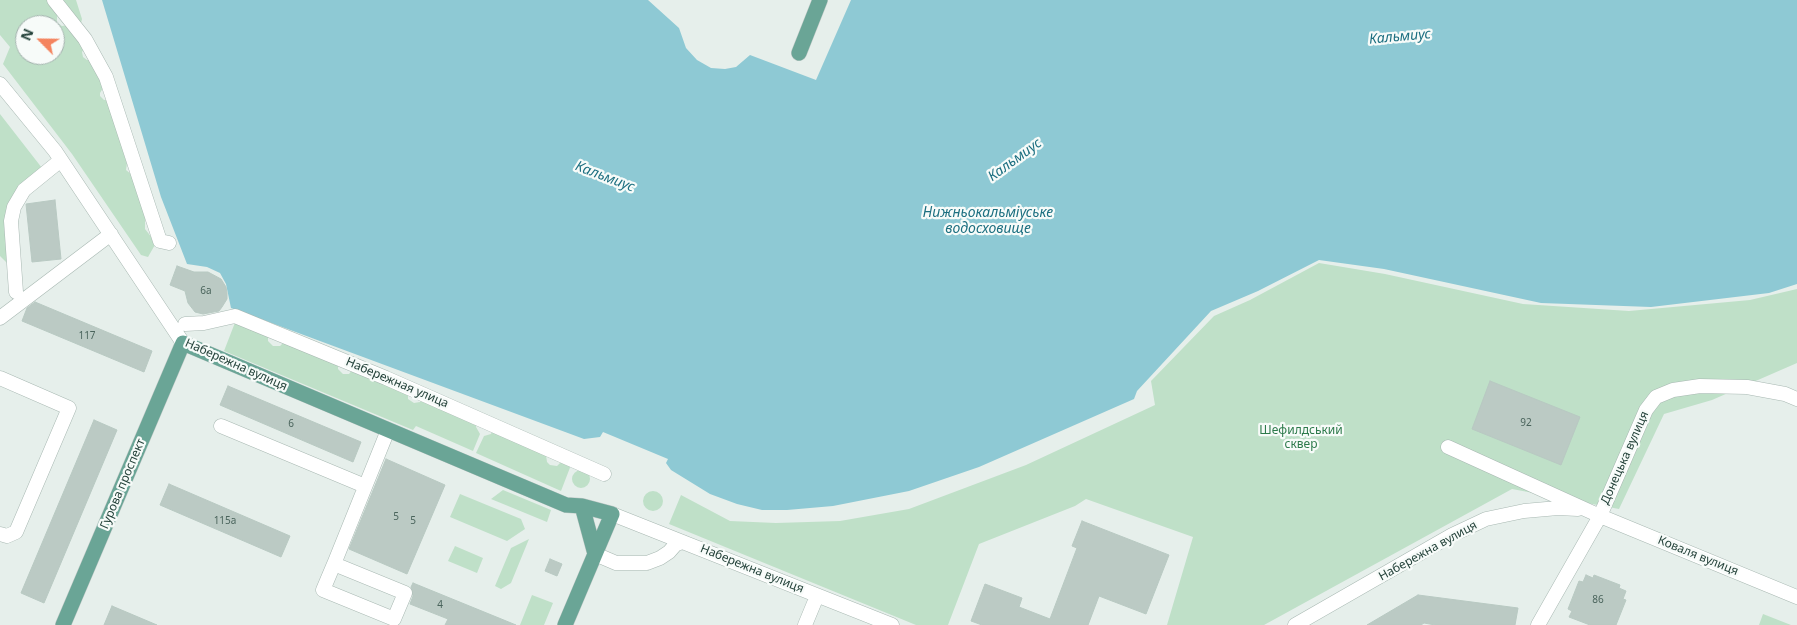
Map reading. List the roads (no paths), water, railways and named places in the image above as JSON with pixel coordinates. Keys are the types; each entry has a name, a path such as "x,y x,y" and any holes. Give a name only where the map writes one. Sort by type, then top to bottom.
{"main road":[{"path":"799,53 820,0"},
{"name":"Набережна вулиця","path":"182,343 566,505 582,506 612,514"},
{"name":"Гурова проспект","path":"63,625 182,343"},
{"path":"582,506 595,554"},
{"path":"565,625 612,514"}],"street":[{"path":"54,0 85,39 106,76 160,241 169,243"},
{"name":"Набережна вулиця","path":"0,84 61,160 182,343"},
{"path":"16,292 11,221 14,207 24,190 61,160"},
{"path":"0,318 111,234"},
{"name":"Набережная улица","path":"185,324 204,323 235,316 386,378 604,474"},
{"path":"0,378 69,408 16,532 7,536 0,534"},
{"name":"Донецька вулиця","path":"1600,516 1646,410 1656,397 1672,390 1700,386 1747,387 1785,394 1797,399"},
{"path":"221,426 365,486"},
{"path":"388,430 323,590 407,625"},
{"path":"1448,448 1600,516 1539,625"},
{"name":"Набережна вулиця","path":"1295,625 1452,535 1486,519 1524,511 1558,508 1581,510 1600,516"},
{"name":"Набережна вулиця","path":"612,514 892,625"},
{"name":"Коваля вулиця","path":"1600,516 1797,597"},
{"path":"595,554 616,563 646,563 660,558 676,544 683,542"},
{"path":"334,564 405,593 394,619"},
{"path":"804,625 817,596"}],"water":[{"name":"Нижньокальміуське водосховище","path":"102,0 648,0 679,28 686,48 697,60 711,68 725,69 736,67 750,55 816,80 851,0 1797,0 1797,284 1769,293 1651,307 1541,303 1384,269 1319,260 1258,291 1211,311 1137,391 1134,399 979,467 909,491 833,506 762,510 737,504 710,494 671,470 666,463 668,459 603,432 600,437 584,439 231,308 226,284 220,273 207,267 187,264 161,197"}],"water label":[{"name":"Кальмиус","path":"1400,37"},
{"name":"Кальмиус","path":"1015,160"},
{"name":"Кальмиус","path":"605,177"}],"park label":[{"name":"Шефилдський сквер","path":"1301,438"}]}
